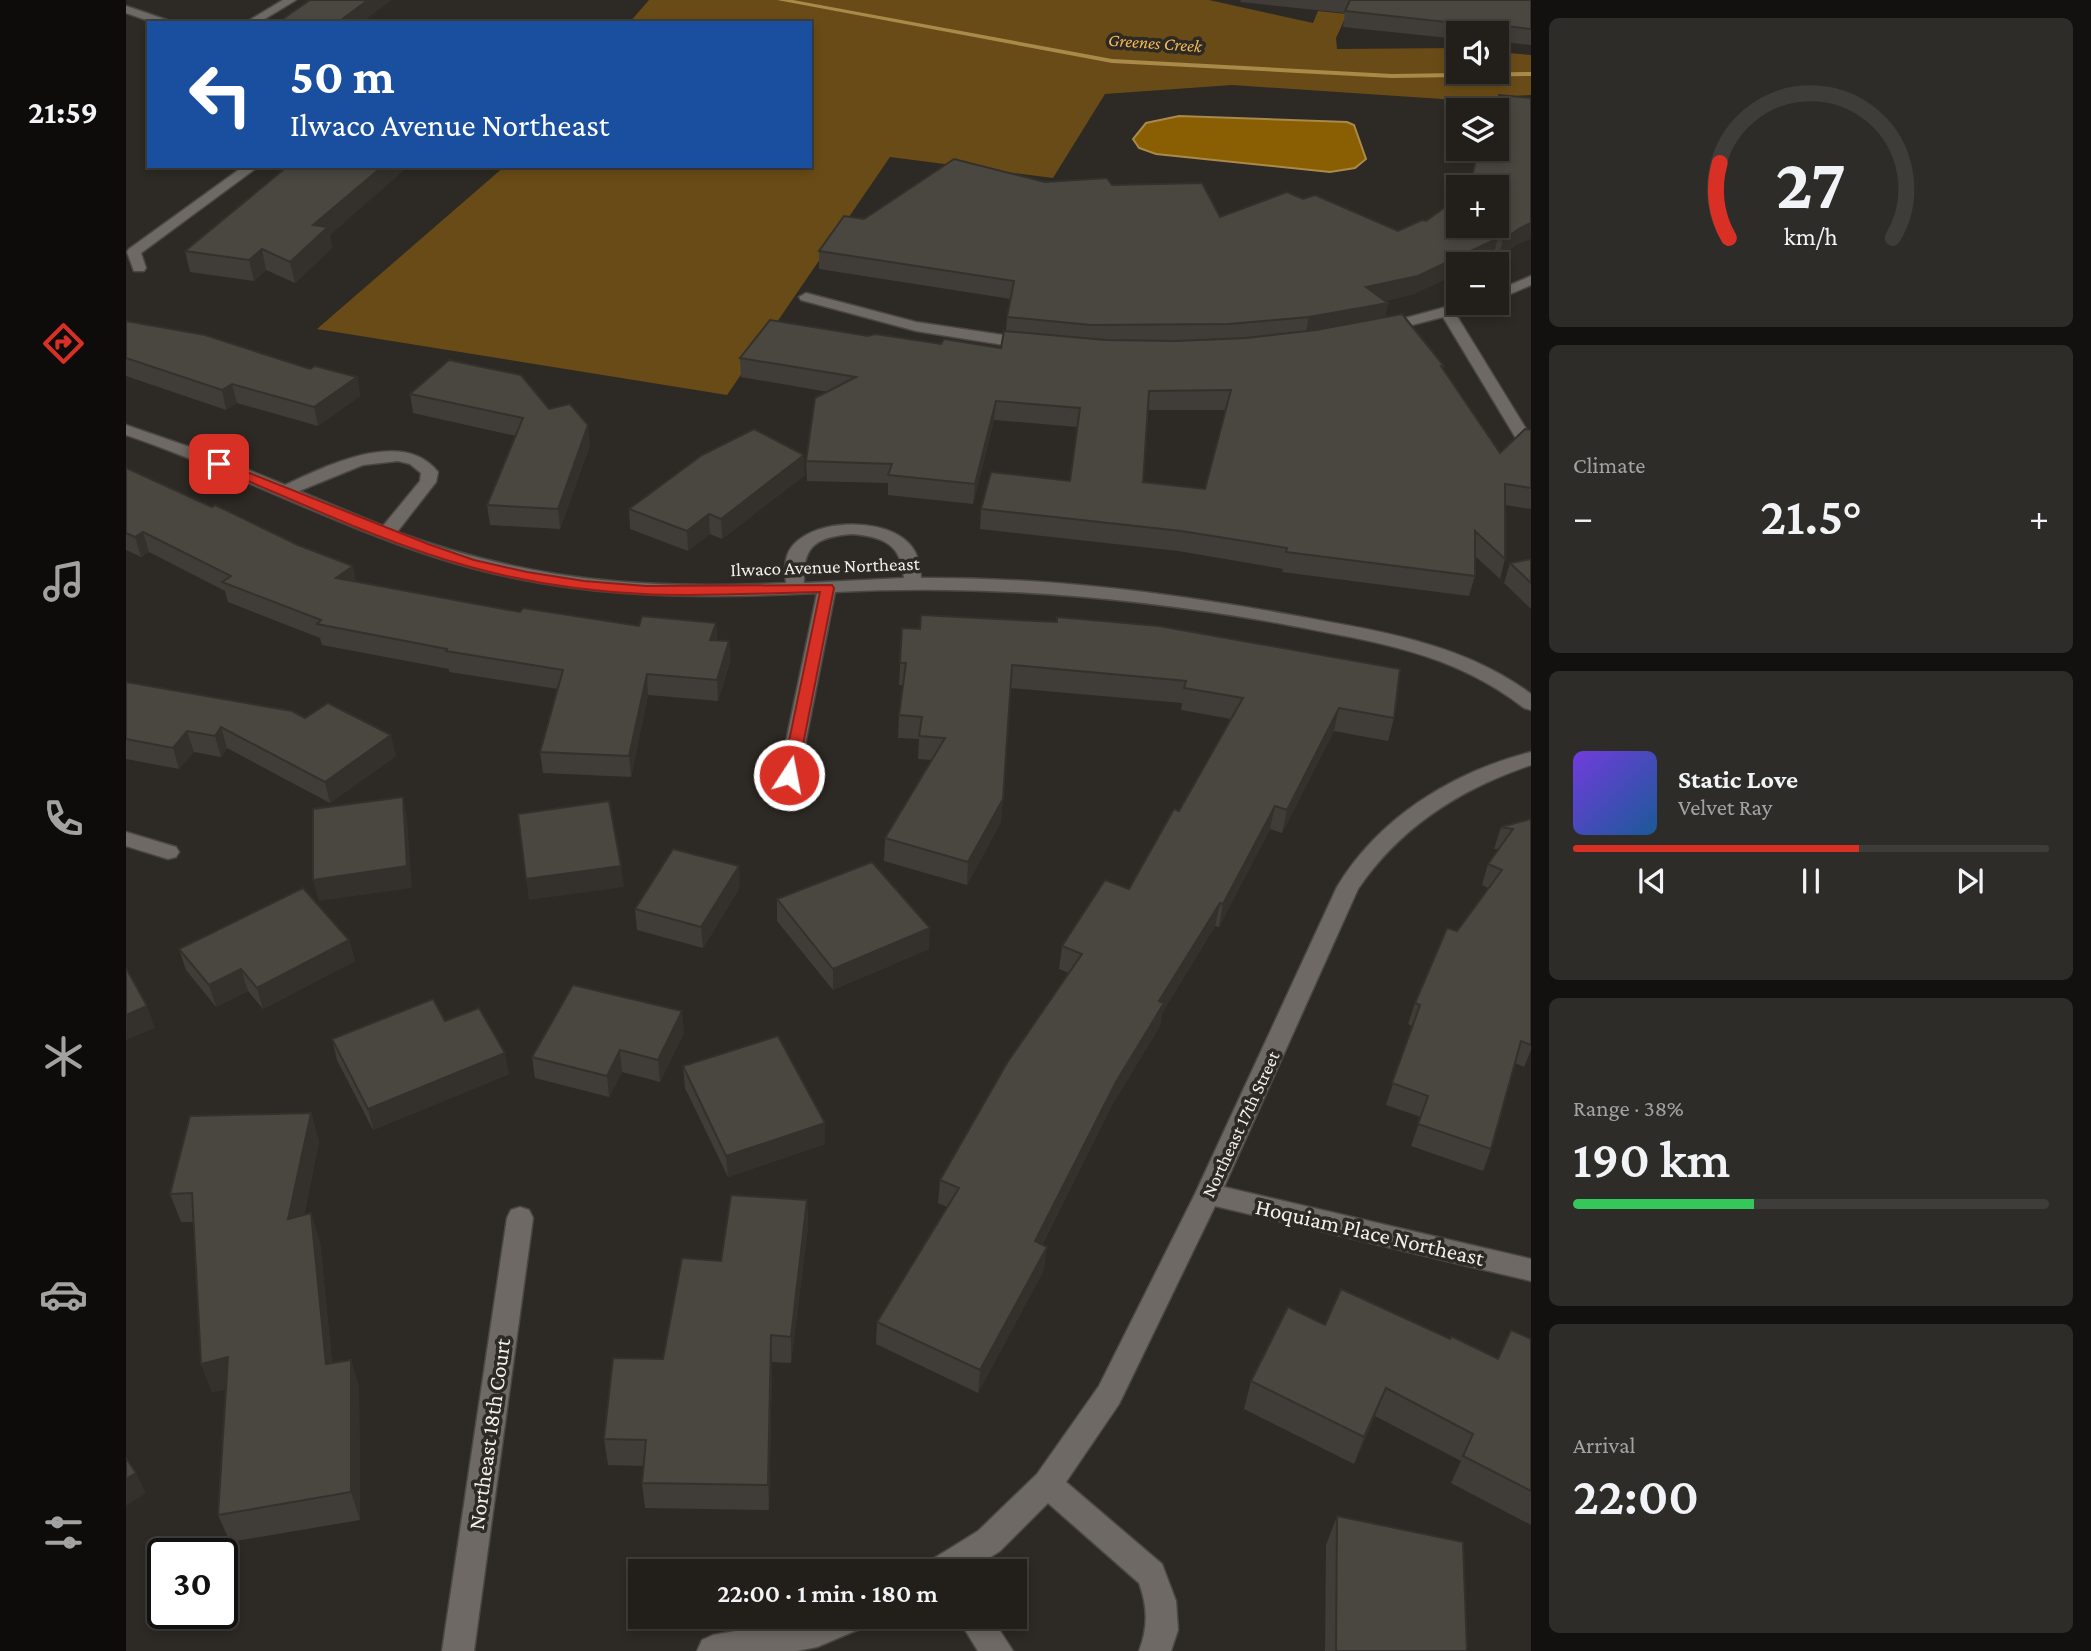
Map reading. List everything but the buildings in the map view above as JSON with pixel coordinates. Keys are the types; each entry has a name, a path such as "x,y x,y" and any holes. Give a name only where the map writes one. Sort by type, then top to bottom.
{"street":[{"path":"254,21 291,0"},
{"path":"126,9 160,21"},
{"path":"139,268 134,252 250,168"},
{"path":"1509,290 1531,280"},
{"path":"806,297 871,318 919,329 984,340 1051,346"},
{"path":"1363,334 1446,313"},
{"path":"1449,315 1528,445"},
{"name":"Ilwaco Avenue Northeast","path":"126,430 470,563 584,585 646,590 795,589 913,583 1084,589 1150,596 1396,640 1474,666 1516,691 1531,704"},
{"path":"287,491 363,459 385,456 424,464 430,472 428,482 387,533"},
{"path":"795,589 794,559 807,541 821,534 854,529 872,531 899,543 907,552 913,583"},
{"path":"789,775 827,588"},
{"name":"Northeast 17th Street","path":"960,1559 989,1541 1047,1484 1109,1395 1208,1194 1348,887 1379,845 1423,806 1479,775 1531,758"},
{"path":"126,839 168,852"},
{"name":"Hoquiam Place Northeast","path":"1208,1194 1531,1270"},
{"name":"Northeast 18th Court","path":"458,1651 520,1218"},
{"path":"1047,1484 1151,1574 1161,1601 1162,1630 1155,1651"},
{"path":"713,1651 824,1629"},
{"path":"981,1629 998,1651"}],"shaded area":[{"path":"649,0 1209,0 1313,23 1318,11 1347,14 1336,38 1337,49 1446,48 1446,84 1509,84 1509,53 1531,55 1531,95 1446,99 1232,85 1105,94 1053,178 890,157 727,395 317,329 503,168 812,168 812,21 631,21"},
{"path":"1179,116 1347,122 1354,125 1366,159 1355,168 1330,172 1156,154 1139,148 1133,139 1146,123"}],"waterway":[{"name":"Greenes Creek","path":"781,0 1112,61 1392,76 1531,74"}],"route":[{"path":"219,464 423,547 470,563 527,576 584,585 646,590 827,588 789,775"}]}
